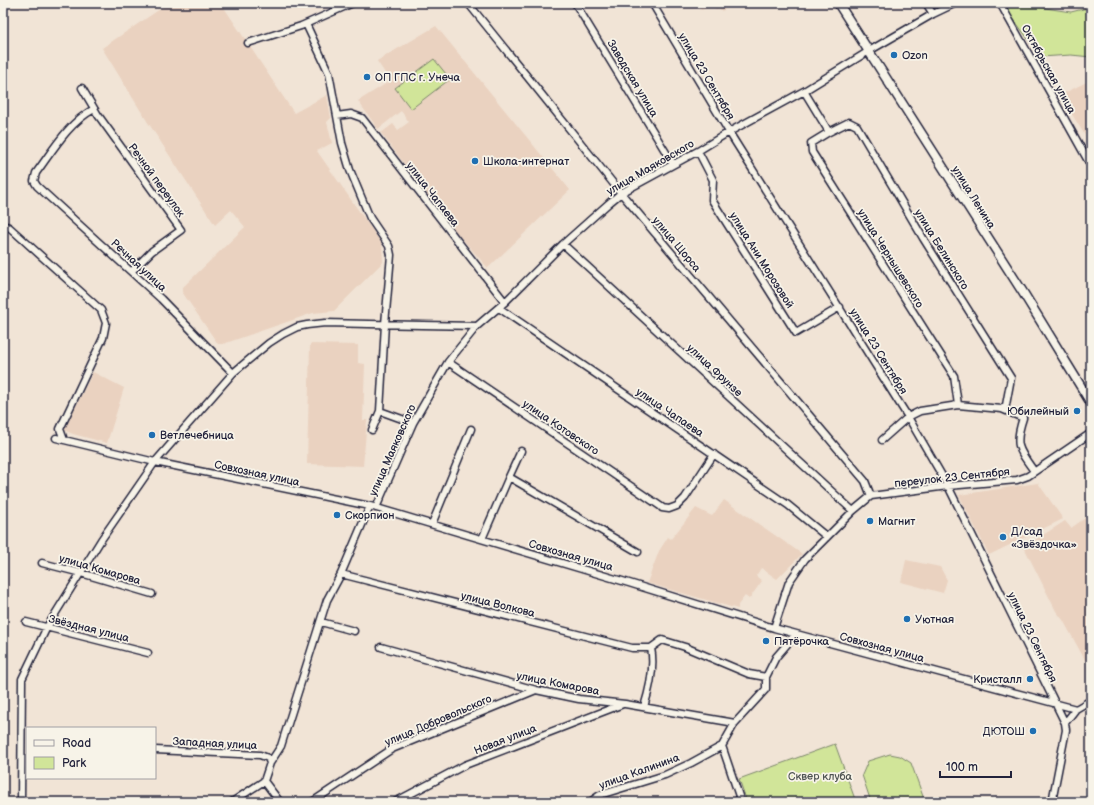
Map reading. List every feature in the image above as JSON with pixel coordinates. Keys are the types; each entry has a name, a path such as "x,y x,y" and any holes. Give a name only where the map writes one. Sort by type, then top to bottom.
{"main road":[{"name":"улица Ленина","path":"838,3 1024,294 1091,403"}],"street":[{"path":"248,43 306,24 353,3"},
{"name":"улица Щорса","path":"468,3 621,194 865,481 871,496"},
{"name":"Заводская улица","path":"575,3 673,164"},
{"name":"улица 23 Сентября","path":"652,3 729,132 908,417 948,486 1065,723 1066,730 1052,802"},
{"path":"926,3 933,14"},
{"name":"улица Маяковского","path":"376,508 413,423 448,362 477,326 505,302 563,244 609,203 621,194 804,91 933,14 956,3"},
{"name":"Октябрьская улица","path":"1000,3 1091,166"},
{"path":"306,24 329,73 336,116 350,170 370,218 389,246 391,255 384,324 380,411 372,430"},
{"name":"Речной переулок","path":"82,88 94,109 181,230 152,251 132,271"},
{"path":"804,91 829,132"},
{"name":"Речная улица","path":"94,109 83,115 68,130 36,173 34,181 37,186 132,271 233,373"},
{"name":"улица Чапаева","path":"336,116 351,114 362,118 505,302"},
{"name":"улица Белинского","path":"829,132 849,122 857,126 923,238 1011,378 1006,405 1002,409"},
{"name":"улица Чернышевского","path":"829,132 811,144 812,152 954,376 958,405"},
{"name":"улица Ани Морозовой","path":"698,151 713,180 712,200 796,333 840,307"},
{"path":"3,225 9,228 101,310 106,323 103,338 60,428 64,440"},
{"name":"улица Фрунзе","path":"563,244 853,511"},
{"name":"улица Чапаева","path":"498,308 788,505 827,537"},
{"path":"21,802 22,680 47,627 101,540 155,462 233,373 269,343 297,327 325,323 477,326"},
{"name":"улица Котовского","path":"448,362 663,508 669,509 677,506 685,498 714,454"},
{"path":"882,440 908,417 920,411 958,405 1002,409 1023,418 1017,439 1020,451 1034,472"},
{"path":"380,411 413,423"},
{"path":"432,524 471,428"},
{"name":"переулок 23 Сентября","path":"871,496 948,486 1017,480 1028,476 1091,433"},
{"name":"Совхозная улица","path":"56,438 155,462 370,506 774,628 1076,709"},
{"path":"482,539 521,451"},
{"path":"509,478 638,552"},
{"path":"774,628 789,582 805,559 853,511 871,496"},
{"name":"улица Маяковского","path":"264,781 270,763 281,746 327,600 341,574 370,506"},
{"name":"улица Комарова","path":"42,563 152,594"},
{"name":"улица Волкова","path":"341,574 632,648 651,648"},
{"name":"Звёздная улица","path":"26,622 148,653"},
{"path":"321,622 354,631"},
{"path":"741,802 722,746 735,723 766,689 766,677 776,657 796,634"},
{"path":"644,707 650,688 651,648 662,640 685,647 749,674 766,677"},
{"name":"улица Комарова","path":"380,647 536,690 579,699 625,704 735,723"},
{"name":"улица Добровольского","path":"312,802 392,749 536,690"},
{"path":"1065,723 1076,709 1091,700"},
{"name":"Новая улица","path":"395,802 465,765 625,704"},
{"name":"улица Калинина","path":"590,802 600,795 665,775 722,746"},
{"name":"Западная улица","path":"156,750 260,755 268,758 270,763"},
{"path":"232,802 264,781 280,802"}],"shaded area":[{"path":"169,3 222,3 294,113 327,95 331,118 327,122 332,143 317,151 382,244 383,262 334,311 313,313 223,344 218,344 182,292 182,288 245,227 231,210 215,225 147,121 102,48"},
{"path":"697,3 735,3 722,11 713,6 701,10"},
{"name":"Школа-интернат","path":"436,26 570,190 488,268 456,232 381,133 393,124 398,130 409,122 401,111 378,129 358,101 390,81 377,61"},
{"path":"1091,80 1091,145 1060,95"},
{"path":"310,344 358,345 358,363 365,364 363,420 367,420 363,466 307,464"},
{"path":"93,372 124,388 107,443 73,434 64,430"},
{"name":"Д/сад «Звёздочка»","path":"1038,483 1063,519 989,555 959,495"},
{"path":"724,500 802,554 777,579 761,568 756,576 762,581 749,599 745,596 738,605 738,609 647,583 659,551 668,537 671,539 696,508 712,516"},
{"path":"1091,514 1091,656 1085,660 1063,620 1056,611 1024,547 1065,521 1071,528"},
{"path":"906,560 940,567 947,580 943,593 901,582"}],"green space":[{"path":"1002,3 1013,3 1071,12 1091,7 1091,57 1071,55 1041,57"},
{"path":"434,59 450,79 411,109 395,88"},
{"name":"Сквер клуба","path":"835,744 856,802 747,802 739,779"},
{"path":"890,754 900,756 911,763 925,802 871,802 862,775 868,761"}],"place":[{"name":"Ozon","path":"894,55"},
{"name":"ОП ГПС г. Унеча","path":"367,77"},
{"name":"Школа-интернат","path":"475,161"},
{"name":"Юбилейный","path":"1077,411"},
{"name":"Ветлечебница","path":"152,435"},
{"name":"Скорпион","path":"337,515"},
{"name":"Магнит","path":"870,521"},
{"name":"Д/сад «Звёздочка»","path":"1003,537"},
{"name":"Уютная","path":"907,619"},
{"name":"Пятёрочка","path":"766,641"},
{"name":"Кристалл","path":"1030,679"},
{"name":"ДЮТОШ","path":"1033,731"}]}
